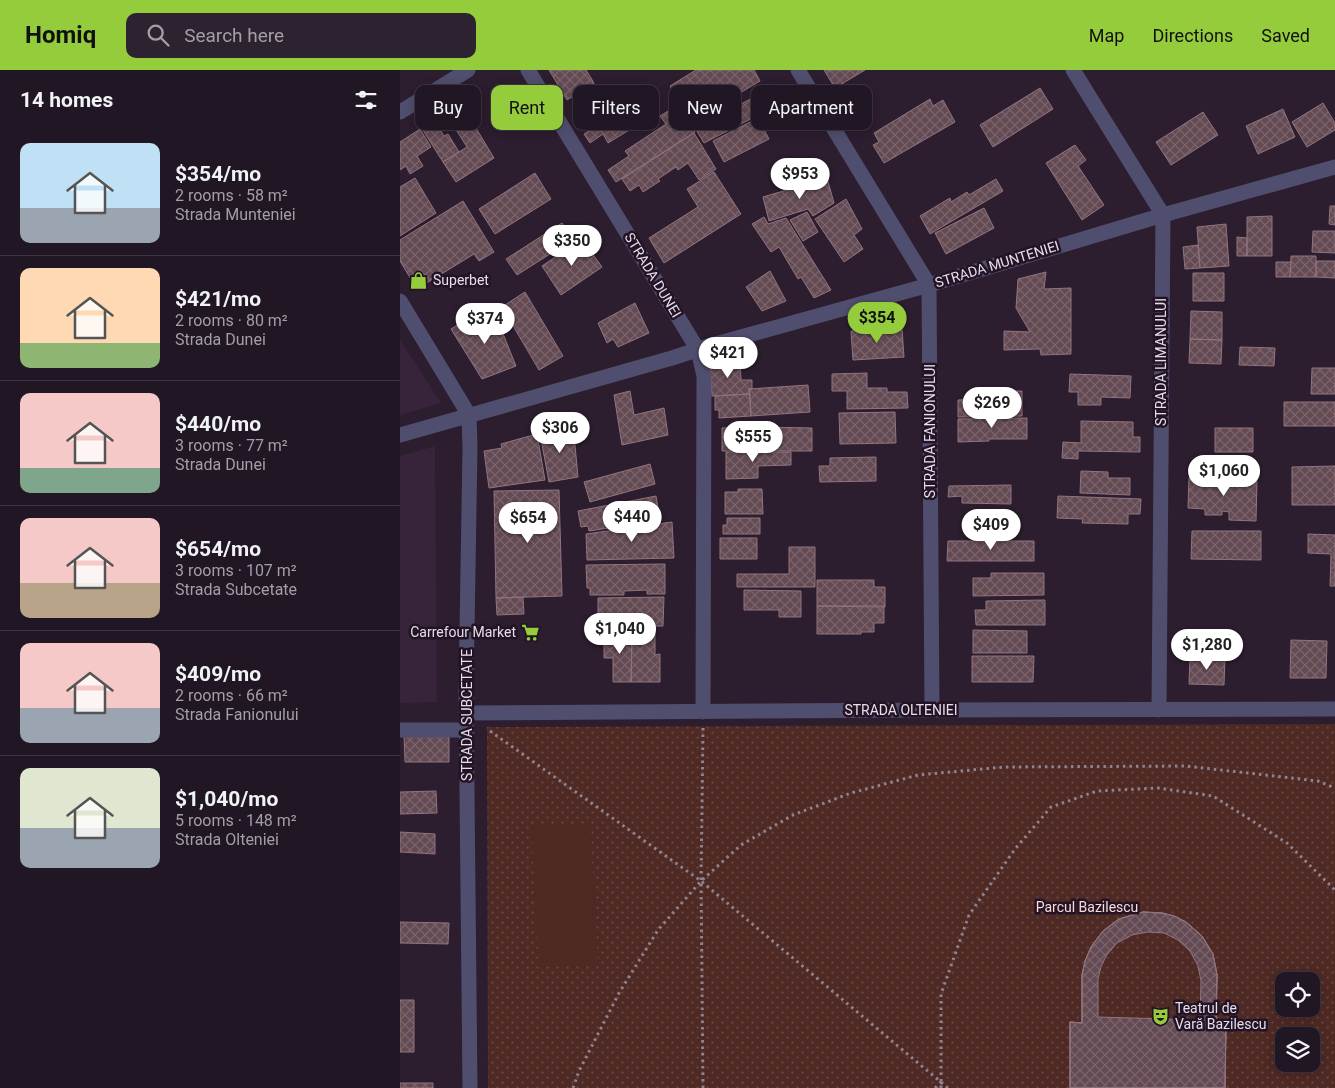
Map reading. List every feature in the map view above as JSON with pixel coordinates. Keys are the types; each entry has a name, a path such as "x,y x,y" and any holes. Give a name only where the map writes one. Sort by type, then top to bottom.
{"street":[{"path":"400,112 468,70"},
{"name":"STRADA DUNEI","path":"528,70 698,350 704,376 703,712"},
{"path":"798,70 929,285"},
{"path":"1073,70 1163,215"},
{"name":"STRADA MUNTENIEI","path":"400,435 929,285 1163,215 1335,167"},
{"name":"STRADA LIMANULUI","path":"1159,710 1163,215"},
{"name":"STRADA FANIONULUI","path":"929,285 932,710"},
{"path":"400,301 469,415"},
{"name":"STRADA SUBCETATE","path":"469,415 467,730 470,1088"},
{"name":"STRADA OLTENIEI","path":"467,713 1335,709"},
{"path":"400,730 467,730"}],"path":[{"path":"703,712 701,881 703,1088"},
{"path":"487,729 701,881 948,1088"},
{"path":"573,1088 579,1071 619,993 658,930 701,881 741,845 793,816 851,793 918,776 1004,767 1186,766 1318,781 1335,788"},
{"path":"941,1088 941,994 969,915 1015,850 1051,807 1097,791 1158,788 1213,796 1287,843 1335,890"},
{"path":"935,1088 941,1082"}],"shaded area":[{"path":"400,340 441,403 400,415"},
{"path":"435,446 437,702 400,703 400,456"}],"green space":[{"name":"Parcul Bazilescu","path":"1335,724 1335,1088 488,1088 487,727"},
{"path":"590,823 598,964 539,967 531,827"}],"building":[{"path":"549,70 586,70 594,83 591,85 573,85 573,96 567,100 563,93 563,85 558,85"},
{"path":"696,70 754,70 760,81 741,92 741,85 672,85"},
{"path":"824,70 865,70 840,85 833,85"},
{"path":"1040,88 1053,109 993,147 980,125"},
{"path":"751,99 751,119 741,124 741,104"},
{"path":"930,99 933,106 943,100 955,122 884,163 873,145 879,142 874,133"},
{"path":"1323,103 1335,123 1335,130 1307,147 1292,122"},
{"path":"1283,109 1295,137 1258,154 1246,126"},
{"path":"669,110 669,130 694,130 695,132 616,182 608,170 629,156 625,151 666,124 660,116"},
{"path":"1203,112 1218,135 1171,165 1156,142"},
{"path":"751,122 751,130 764,130 769,139 724,162 713,141 735,130 741,130 741,127"},
{"path":"421,130 431,147 417,156 423,166 410,174 406,166 400,170 400,142"},
{"path":"423,130 440,130 444,136 448,134 459,152 443,162"},
{"path":"456,130 477,130 494,158 456,182 443,162 467,147"},
{"path":"590,130 629,130 608,143 603,134 590,143 584,134"},
{"path":"696,130 729,130 704,143"},
{"path":"694,133 716,169 699,180 688,163 678,170 676,167 643,192 639,185 630,191 622,179"},
{"path":"1075,145 1086,160 1078,166 1104,205 1082,220 1046,163"},
{"path":"714,172 741,214 664,263 649,238 698,207 687,189"},
{"path":"535,173 551,199 495,234 479,209"},
{"path":"415,178 436,213 400,236 400,187"},
{"path":"827,178 834,203 813,216 808,209 769,221 763,197"},
{"path":"996,179 1003,191 930,234 920,216 950,198 951,202 967,192 969,195"},
{"path":"846,199 862,229 854,235 863,249 844,262 815,219"},
{"path":"463,201 494,252 479,261 474,254 417,289 400,261 400,240"},
{"path":"1330,206 1335,206 1335,225 1329,224"},
{"path":"984,208 994,228 946,254 935,233"},
{"path":"807,212 818,232 803,241 790,220"},
{"path":"1272,216 1272,256 1247,256 1247,217"},
{"path":"764,217 768,224 786,218 831,290 814,298 801,277 798,279 779,247 771,252 752,224"},
{"path":"562,223 572,240 517,275 506,259"},
{"path":"1226,224 1229,266 1200,268 1197,227"},
{"path":"1313,231 1335,231 1335,253 1312,252"},
{"path":"1237,237 1247,238 1247,256 1237,256"},
{"path":"582,239 602,267 561,295 542,266"},
{"path":"1198,245 1200,268 1185,269 1183,247"},
{"path":"1291,256 1316,256 1316,277 1290,277"},
{"path":"1316,261 1335,261 1335,278 1316,277"},
{"path":"1276,262 1291,262 1290,277 1276,277"},
{"path":"770,271 786,301 762,311 746,287"},
{"path":"1046,272 1044,289 1071,288 1071,354 1041,355 1040,349 1004,350 1004,331 1030,332 1016,308 1018,279"},
{"path":"1193,273 1224,273 1224,301 1193,301"},
{"path":"525,292 563,356 539,370 502,307"},
{"path":"635,303 649,333 618,347 613,339 607,343 598,323"},
{"path":"1191,311 1222,312 1222,340 1190,339"},
{"path":"478,312 483,322 495,314 516,366 482,379 451,329"},
{"path":"902,328 904,357 853,360 851,331"},
{"path":"1190,339 1222,340 1221,364 1189,363"},
{"path":"1240,347 1275,348 1274,366 1239,365"},
{"path":"740,359 741,380 752,380 752,389 749,389 750,394 712,396 710,363"},
{"path":"1312,368 1335,368 1335,394 1311,394"},
{"path":"867,373 867,388 887,388 887,392 907,392 908,408 847,409 847,391 832,391 832,374"},
{"path":"1070,374 1131,376 1130,398 1101,397 1101,405 1078,405 1078,392 1069,392"},
{"path":"808,385 810,412 751,416 749,389"},
{"path":"630,391 634,415 664,408 668,435 622,445 614,395"},
{"path":"997,391 1022,391 1022,416 958,417 958,400 974,399 974,396 988,396 988,399 997,399"},
{"path":"750,394 751,416 719,418 719,410 715,410 715,396"},
{"path":"1284,402 1335,402 1335,426 1284,426"},
{"path":"895,412 896,443 840,444 839,413"},
{"path":"1027,418 1027,439 989,439 989,441 958,442 958,419"},
{"path":"1081,421 1133,422 1133,437 1140,437 1140,452 1078,451 1078,459 1062,458 1063,442 1081,443"},
{"path":"573,424 578,477 549,482 540,434"},
{"path":"757,427 812,428 812,451 756,451"},
{"path":"757,427 756,451 722,451 722,428"},
{"path":"1215,428 1253,428 1253,452 1215,452"},
{"path":"537,434 545,480 489,488 484,451 502,448 501,444"},
{"path":"726,452 791,452 791,465 758,466 758,478 726,479"},
{"path":"876,457 876,481 820,482 819,466 830,466 830,458"},
{"path":"650,464 655,484 590,502 584,482"},
{"path":"1335,466 1335,505 1292,505 1292,467"},
{"path":"1081,471 1108,472 1108,478 1130,478 1130,495 1080,493"},
{"path":"1198,474 1222,475 1221,480 1257,481 1256,521 1229,520 1229,512 1222,511 1222,515 1205,515 1205,509 1188,508 1189,478 1198,478"},
{"path":"1011,485 1011,504 962,503 962,496 948,497 949,486"},
{"path":"738,489 762,489 763,514 725,514 725,492 738,492"},
{"path":"559,490 562,596 496,598 494,491"},
{"path":"656,496 660,520 589,531 588,526 581,527 578,511"},
{"path":"1058,496 1141,499 1140,514 1128,514 1128,524 1082,523 1083,519 1057,518"},
{"path":"727,518 760,518 760,534 723,534 723,525 727,525"},
{"path":"672,522 674,558 587,560 586,534"},
{"path":"1192,531 1261,531 1261,560 1191,559"},
{"path":"1308,534 1335,535 1335,586 1330,586 1331,554 1308,553"},
{"path":"720,538 757,538 757,559 720,559"},
{"path":"948,541 1034,541 1034,561 947,561"},
{"path":"789,547 815,547 815,587 737,587 737,574 789,574"},
{"path":"665,564 665,594 647,594 647,590 624,591 624,595 590,595 590,588 587,588 586,565"},
{"path":"991,573 1044,573 1044,595 973,596 973,578 991,578"},
{"path":"817,580 874,580 874,587 885,587 885,607 817,606"},
{"path":"744,590 801,591 801,617 779,617 779,610 744,610"},
{"path":"523,597 524,614 497,615 496,598"},
{"path":"664,597 663,626 598,627 598,598"},
{"path":"1045,600 1045,625 976,625 975,610 986,610 986,601"},
{"path":"817,606 884,606 884,623 874,623 874,632 861,632 861,634 817,634"},
{"path":"973,630 1027,631 1027,653 973,653"},
{"path":"604,634 632,634 631,682 613,682 613,658 604,658"},
{"path":"632,634 655,634 655,655 660,654 660,682 631,682"},
{"path":"1291,640 1327,641 1326,678 1290,678"},
{"path":"972,656 1034,656 1033,682 972,682"},
{"path":"1190,657 1225,657 1224,685 1189,684"},
{"path":"404,736 449,736 449,762 405,762"},
{"path":"436,791 437,813 400,814 400,792"},
{"path":"400,832 435,834 435,854 400,852"},
{"path":"1143,912 1162,913 1186,922 1202,936 1213,954 1217,975 1216,1024 1226,1024 1225,1088 1070,1088 1070,1022 1082,1023 1082,975 1085,961 1091,947 1103,931 1119,919","holes":["1148,932 1164,933 1178,940 1190,951 1198,966 1201,981 1200,1020 1098,1017 1098,979 1106,956 1117,943 1132,935"]},
{"path":"1143,912 1162,913 1186,922 1202,936 1213,954 1217,975 1216,1024 1226,1024 1225,1088 1070,1088 1070,1022 1082,1023 1082,975 1085,961 1091,947 1103,931 1119,919"},
{"path":"1143,912 1162,913 1186,922 1202,936 1213,954 1217,975 1216,1024 1226,1024 1225,1088 1070,1088 1070,1022 1082,1023 1082,975 1085,961 1091,947 1103,931 1119,919"},
{"path":"400,922 449,923 448,944 400,943"},
{"path":"400,1000 414,1000 414,1052 400,1052"},
{"path":"400,1083 433,1083 433,1088 400,1088"}],"place":[{"name":"Superbet","path":"419,280"},
{"name":"Carrefour Market","path":"530,632"},
{"name":"Teatrul de Vară Bazilescu","path":"1161,1016"}]}
